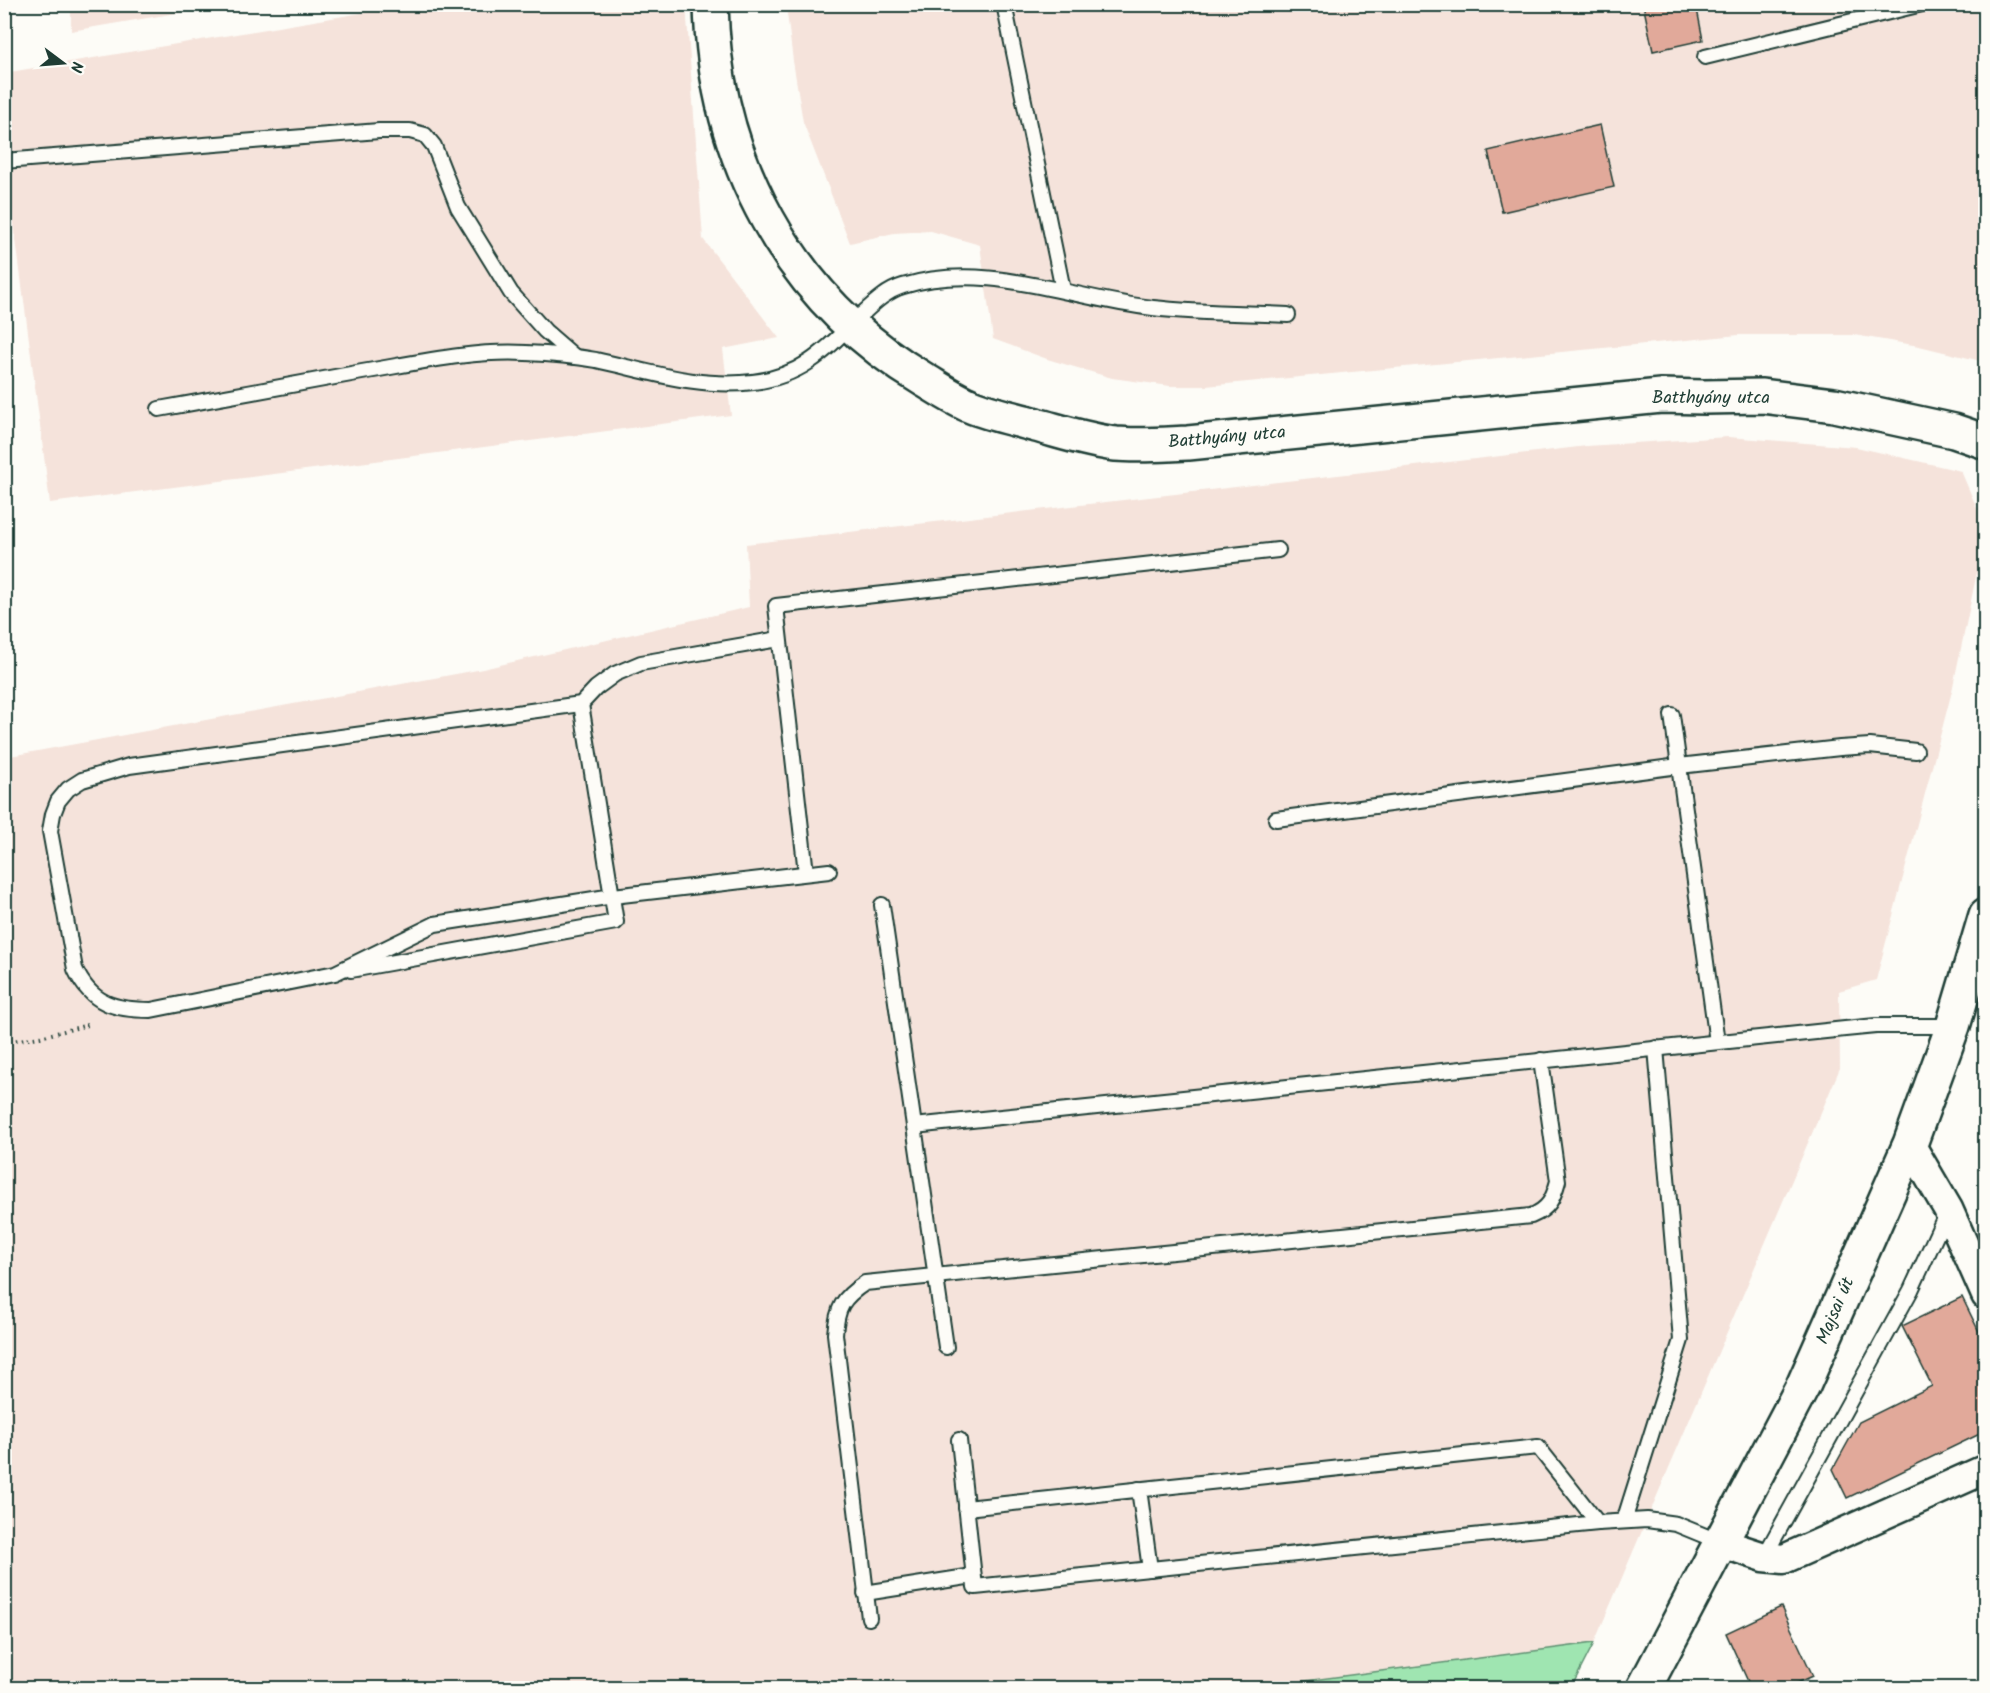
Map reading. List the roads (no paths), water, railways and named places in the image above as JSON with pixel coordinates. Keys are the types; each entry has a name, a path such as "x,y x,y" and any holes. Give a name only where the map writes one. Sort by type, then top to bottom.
{"main road":[{"name":"Batthyány utca","path":"711,4 712,43 723,107 752,189 783,246 815,288 851,325 900,365 971,406 1114,444 1188,443 1661,396 1704,398 1762,396 1834,405 1954,431 1986,442"},
{"path":"1954,431 1986,452"},
{"name":"Majsai út","path":"1644,1689 1803,1386 1910,1144 1953,1026 1986,915"}],"street":[{"path":"1910,1144 1948,1209 1986,1295"},
{"path":"1721,1543 1764,1557 1784,1559 1986,1469"}],"lane":[{"path":"1004,4 1063,290"},
{"path":"1705,57 1922,4"},
{"path":"4,161 378,131 410,131 425,135 434,146 458,207 511,293 545,332 576,358"},
{"path":"159,409 436,359 524,353 595,360 666,377 720,384 754,382 802,368 879,298 899,287 925,280 953,277 982,278 1063,290 1106,301 1154,308 1288,315"},
{"path":"806,873 776,606 1278,550"},
{"path":"580,704 616,922 335,973 151,1010 113,1007 95,998 81,984 75,969 50,831 58,801 68,789 82,780 129,766 580,704 615,674 641,663 779,639"},
{"path":"1672,715 1717,1042"},
{"path":"1276,819 1679,766 1870,746 1916,751"},
{"path":"335,973 435,924 613,896 829,871"},
{"path":"882,905 946,1347"},
{"path":"914,1126 1876,1026 1953,1026"},
{"path":"1624,1521 1682,1340 1656,1048"},
{"path":"869,1618 835,1334 836,1314 845,1297 865,1284 1531,1216 1548,1206 1558,1181 1541,1060"},
{"path":"1764,1557 1911,1290 1948,1209"},
{"path":"959,1440 975,1587 1624,1521 1647,1520 1676,1524 1721,1543"},
{"path":"966,1508 1538,1447 1598,1523"},
{"path":"1139,1489 1150,1569"},
{"path":"865,1593 974,1576"}]}
